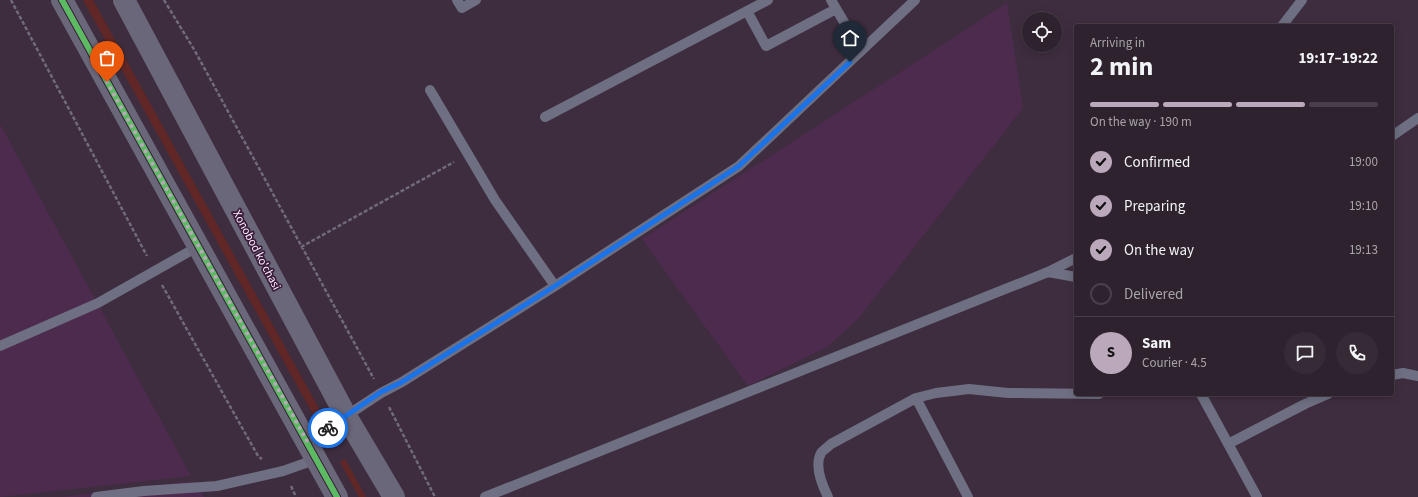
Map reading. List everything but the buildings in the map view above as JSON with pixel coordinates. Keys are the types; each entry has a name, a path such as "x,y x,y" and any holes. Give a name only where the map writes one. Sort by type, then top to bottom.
{"street":[{"path":"62,0 337,497"},
{"name":"Xonobod ko'chasi","path":"124,0 346,416 394,497"},
{"path":"312,450 346,416"}],"lane":[{"path":"457,0 462,8 476,0"},
{"path":"545,117 768,0"},
{"path":"831,0 861,51"},
{"path":"346,416 381,392 402,382 555,286 739,166 915,0"},
{"path":"1284,24 1302,0"},
{"path":"747,11 766,46 836,9"},
{"path":"430,90 496,200 555,286"},
{"path":"1394,135 1418,118"},
{"path":"0,346 98,303 199,246"},
{"path":"485,497 1048,272 1074,259"},
{"path":"1048,272 1074,266"},
{"path":"1048,272 1074,277"},
{"path":"1394,375 1403,374 1418,376"},
{"path":"828,497 822,485 820,473 819,462 822,453 831,444 916,398 936,392 969,389 1008,392 1074,393"},
{"path":"1202,396 1257,497"},
{"path":"1228,444 1323,396"},
{"path":"916,398 968,497"},
{"path":"96,497 144,491 217,486 283,471 312,450"}],"path":[{"path":"164,0 195,51 300,247 381,392 435,497"},
{"path":"300,247 468,154"}],"shaded area":[{"path":"83,0 93,0 322,414 315,418"},
{"path":"1007,3 1023,108 858,319 827,347 748,386 642,239"},
{"path":"0,124 191,476 0,497"},
{"path":"345,459 366,497 359,497 340,462"},
{"path":"193,481 204,497 62,497"}],"cycle path":[{"path":"62,0 337,497"}],"way so far":[{"path":"107,82 307,441 328,428"}],"route":[{"path":"328,428 381,392 402,382 555,286 739,166 850,62"}]}
